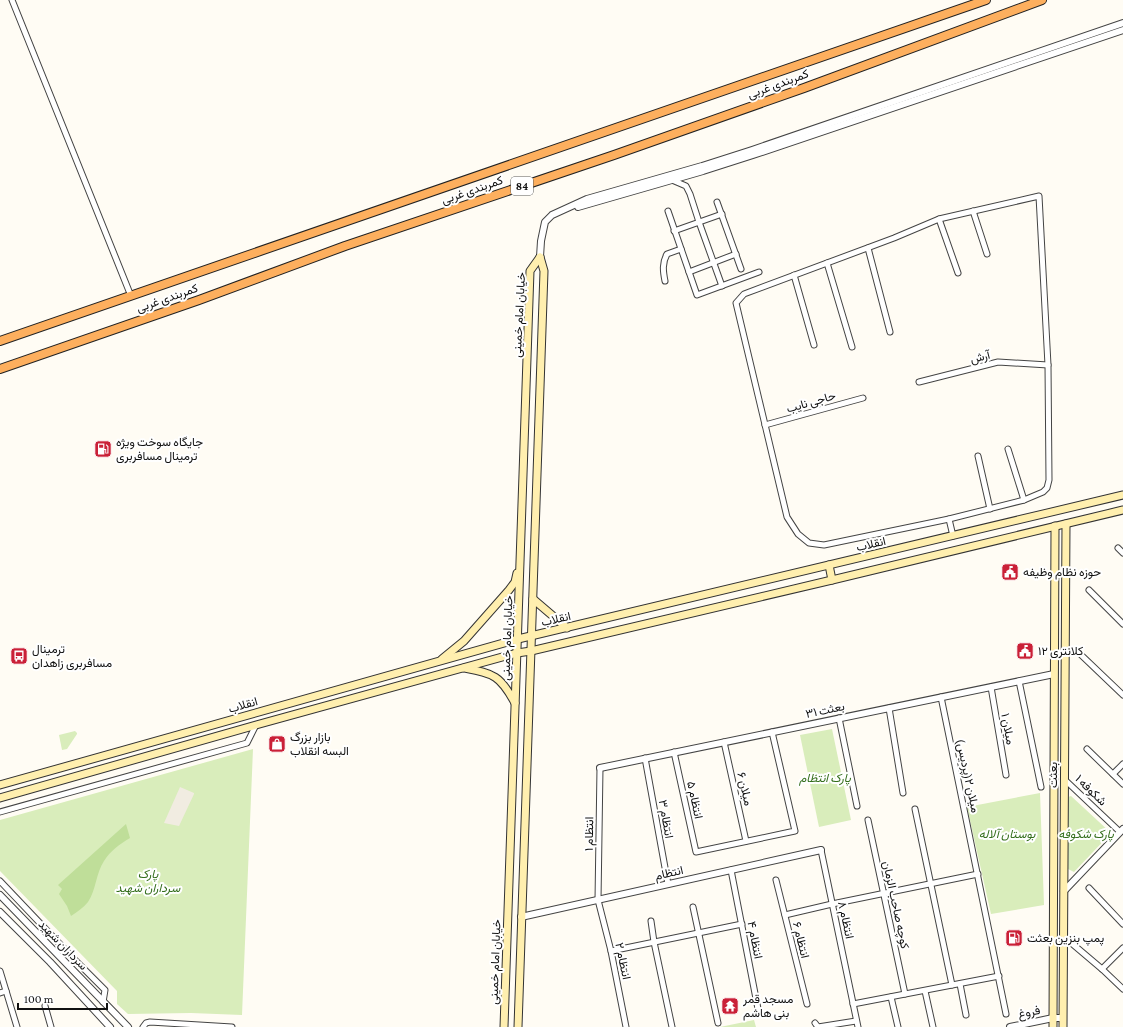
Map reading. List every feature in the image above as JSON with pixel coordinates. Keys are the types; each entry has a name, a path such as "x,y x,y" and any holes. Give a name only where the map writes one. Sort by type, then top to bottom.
{"highway":[{"name":"کمربندی غربی","path":"0,341 986,0"},
{"name":"کمربندی غربی","path":"0,369 199,300 345,246 796,91 1042,0"}],"main road":[{"name":"خیابان امام خمینی","path":"504,1027 530,271 540,257"},
{"name":"خیابان امام خمینی","path":"518,1027 544,271 540,257"},
{"name":"انقلاب","path":"0,784 518,639 1123,495"},
{"name":"انقلاب","path":"0,798 517,653 557,645 1123,510"},
{"name":"بعثت","path":"1063,1027 1066,524"},
{"name":"بعثت","path":"1053,1027 1055,526"},
{"path":"439,661 464,641 509,590 514,582 520,563"},
{"path":"829,566 832,580"},
{"path":"533,599 567,628"},
{"path":"554,631 557,645"},
{"path":"462,668 485,673 498,678 507,687 515,703"},
{"path":"1054,674 1065,675"}],"street":[{"path":"12,0 131,296"},
{"path":"540,257 541,241 545,222 552,215 587,199 752,150 1123,24"},
{"path":"565,210 672,180 753,155 1123,30"},
{"path":"672,180 686,186 692,199 722,286"},
{"path":"1039,196 1048,365 1049,480 1047,488 1043,492 1024,500 949,519 824,545 809,543 798,534 787,517 736,303 744,294 868,248 939,219 1039,196"},
{"path":"717,202 741,269"},
{"path":"668,211 697,295 759,272"},
{"path":"973,211 986,254"},
{"path":"674,231 722,214"},
{"path":"939,219 958,273"},
{"path":"868,248 890,332"},
{"path":"665,281 663,261 667,254 681,249"},
{"path":"689,272 736,254"},
{"path":"827,263 852,347"},
{"path":"794,275 814,345"},
{"name":"آرش","path":"919,382 998,362 1048,365"},
{"name":"حاجی نایب","path":"765,425 863,398"},
{"path":"1008,449 1024,500"},
{"path":"978,456 990,509"},
{"path":"949,519 952,536"},
{"path":"1118,548 1123,553"},
{"path":"1089,590 1123,624"},
{"path":"1078,652 1123,695"},
{"name":"بعثت ۳۱","path":"600,768 1054,674"},
{"path":"1019,681 1041,787"},
{"name":"میلان ۱","path":"990,687 1006,775"},
{"name":"میلان ۲(پردیس)","path":"941,697 1006,1014"},
{"path":"889,708 903,793"},
{"path":"839,718 857,806"},
{"path":"0,812 246,743 256,725"},
{"path":"746,841 795,831 772,732"},
{"name":"میلان ۶","path":"724,742 746,841"},
{"path":"1087,749 1123,784"},
{"name":"انتظام ۵","path":"674,752 696,852 746,841"},
{"name":"انتظام ۳","path":"645,758 668,884"},
{"path":"1113,774 1123,764"},
{"name":"انتظام ۱","path":"598,900 600,768"},
{"name":"شکوفه ۱","path":"1064,779 1122,831"},
{"path":"915,810 952,985"},
{"name":"کوچه صاحب الزمان","path":"868,820 905,994"},
{"path":"1064,891 1122,831"},
{"name":"انتظام","path":"521,917 821,850"},
{"name":"انتظام ۸","path":"821,850 857,1024"},
{"name":"انتظام ۴","path":"731,870 759,1014"},
{"path":"785,915 978,874"},
{"name":"انتظام ۶","path":"776,880 808,1004"},
{"path":"0,881 105,990 103,1002"},
{"path":"1089,888 1123,924"},
{"name":"سرداران شهید","path":"0,895 128,1027"},
{"name":"انتظام ۲","path":"598,900 611,951 626,1027"},
{"path":"693,907 718,1023"},
{"name":"سرداران شهید","path":"0,912 50,962 110,1027"},
{"path":"651,921 672,1027"},
{"path":"611,951 742,924"},
{"path":"1069,941 1102,968 1123,989"},
{"path":"1102,968 1123,948"},
{"path":"0,971 17,1027"},
{"path":"853,1004 999,976"},
{"path":"960,984 966,1015"},
{"path":"925,991 933,1027"},
{"path":"0,993 6,992"},
{"path":"891,997 898,1027"},
{"path":"45,1006 51,1027"},
{"name":"فروغ","path":"1010,1027 1052,1018 1063,1018"},
{"path":"143,1027 146,1023 150,1022 232,1027"},
{"path":"815,1023 818,1027 857,1024"}],"green space":[{"name":"پارک انتظام","path":"832,729 851,820 819,827 800,735"},
{"path":"75,731 77,734 67,749 62,750 59,735"},
{"name":"پارک سرداران شهید","path":"253,749 242,1015 191,1013 128,1014 117,1004 117,991 0,871 0,820"},
{"name":"بوستان آلاله","path":"1040,793 1044,905 991,914 967,807"},
{"name":"پارک شکوفه","path":"1071,796 1111,833 1074,872 1068,869 1068,797"},
{"path":"126,824 130,838 106,857 99,871 91,897 82,908 71,916 67,906 59,894 62,889 58,885"},
{"path":"754,1020 756,1027 720,1027"}],"shaded area":[{"path":"180,787 194,794 179,826 164,823"}],"place":[{"name":"جایگاه سوخت ویژه ترمینال مسافربری","path":"103,449"},
{"name":"حوزه نظام وظیفه","path":"1010,572"},
{"name":"کلانتری ۱۲","path":"1025,651"},
{"name":"ترمینال مسافربری زاهدان","path":"19,656"},
{"name":"بازار بزرگ البسه انقلاب","path":"277,744"},
{"name":"پمپ بنزین بعثت","path":"1014,938"},
{"name":"مسجد قمر بنی هاشم","path":"730,1006"}]}
